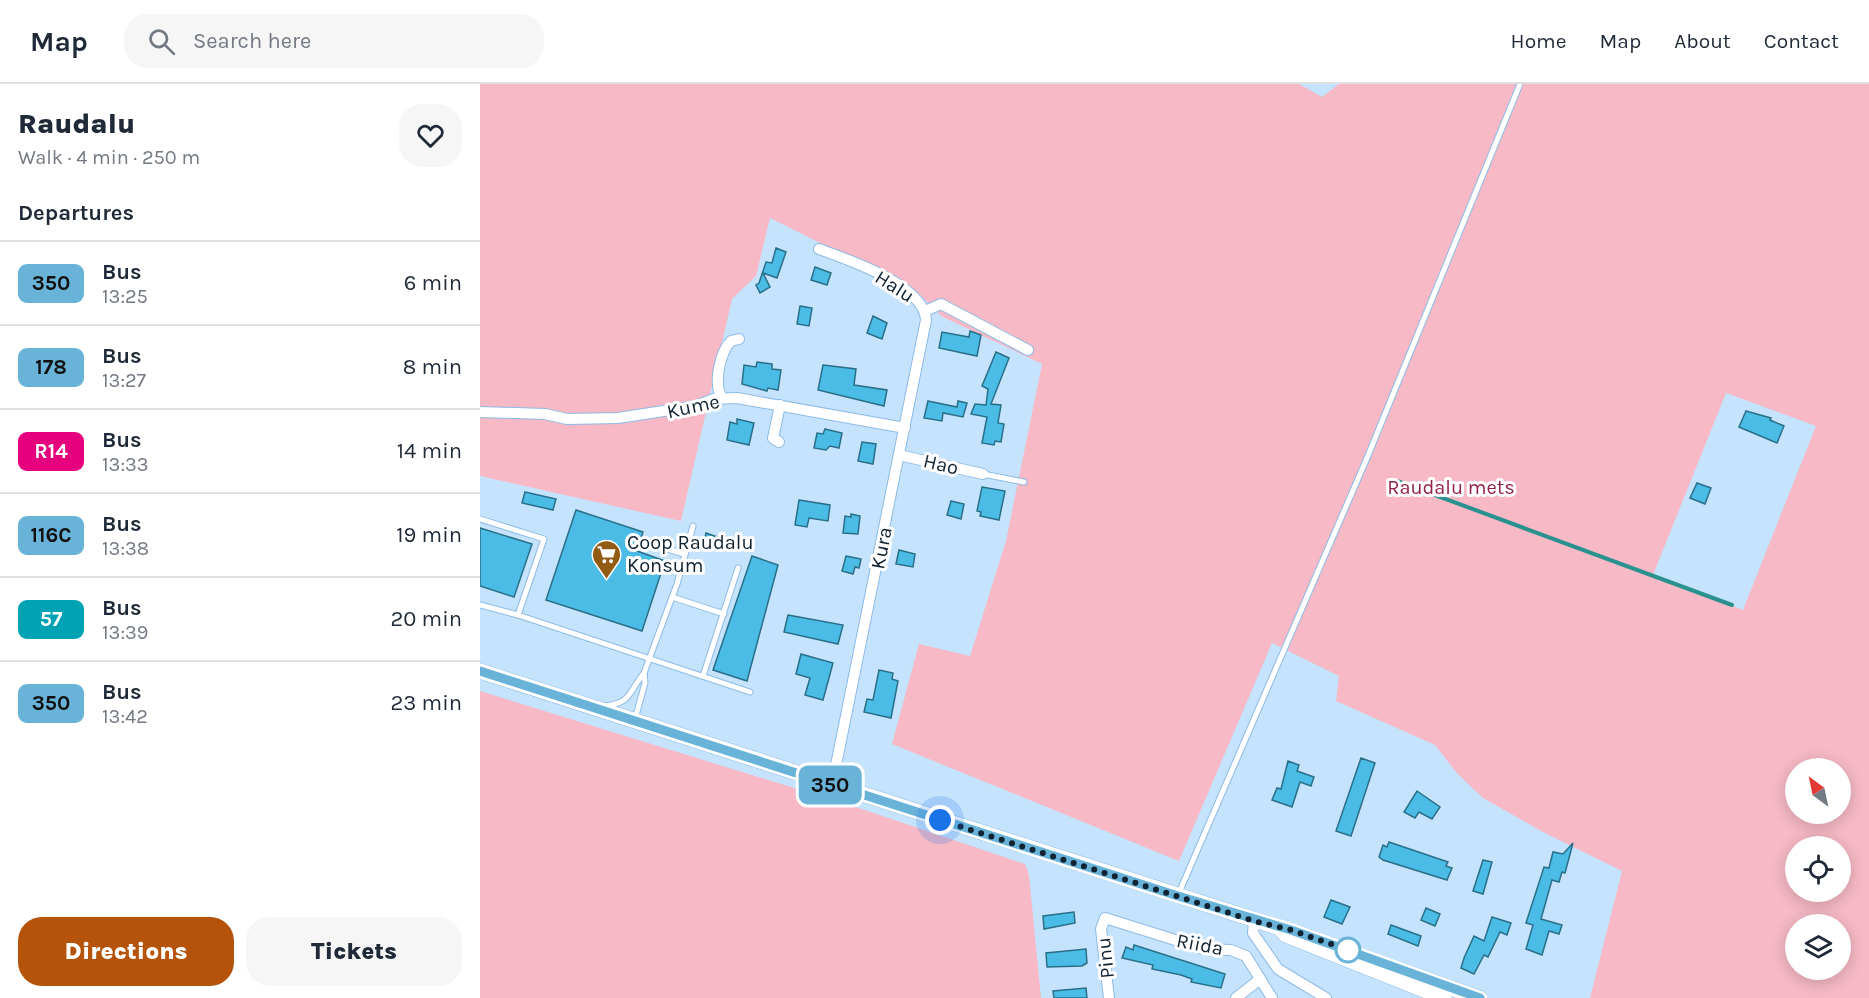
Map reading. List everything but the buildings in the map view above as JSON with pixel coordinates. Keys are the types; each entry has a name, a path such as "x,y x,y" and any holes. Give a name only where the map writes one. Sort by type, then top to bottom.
{"main road":[{"path":"480,671 1280,928 1286,935 1442,994 1479,998"}],"street":[{"name":"Halu","path":"819,249 905,288 915,295 925,310 941,304 1028,350"},
{"name":"Kura","path":"832,785 905,428 926,320 925,310"},
{"path":"722,398 717,383 726,347 731,340 739,339"},
{"name":"Kume","path":"480,412 545,414 567,419 618,418 660,413 722,398 737,398 905,428"},
{"path":"779,442 773,438 780,405"},
{"name":"Hao","path":"899,455 983,474"},
{"name":"Riida","path":"1105,918 1204,949 1240,952 1246,956 1272,998"},
{"name":"Pinu","path":"1105,918 1101,929 1109,998"},
{"path":"1254,921 1253,933 1278,969 1326,998"},
{"path":"1236,998 1259,980"}],"lane":[{"path":"1178,896 1371,447 1520,84"},
{"path":"983,474 1024,482"},
{"path":"480,519 544,539 518,615"},
{"path":"593,708 622,703 633,692 644,673 672,597 693,526"},
{"path":"648,543 684,554"},
{"path":"703,676 738,568"},
{"path":"672,597 724,614"},
{"path":"480,605 518,615 750,692"},
{"path":"634,721 645,683 644,673"}],"green space":[{"name":"Raudalu mets","path":"480,84 1299,84 1322,97 1339,84 1869,84 1869,998 1590,998 1622,871 1543,832 1483,798 1457,773 1435,745 1336,701 1339,676 1272,643 1179,861 892,744 919,644 970,656 1006,541 1042,364 941,316 915,290 770,218 756,276 732,299 681,521 480,476","holes":["1726,393 1816,426 1743,610 1653,575"]},
{"path":"480,691 862,809 1025,864 1029,875 1041,998 480,998"}],"waterway":[{"path":"1397,481 1732,605"}],"bus line":[{"name":"350","path":"480,671 1178,896 1291,930 1480,998"}],"place":[{"name":"Coop Raudalu Konsum","path":"606,580"}],"route":[{"path":"940,820 1348,950"}]}
